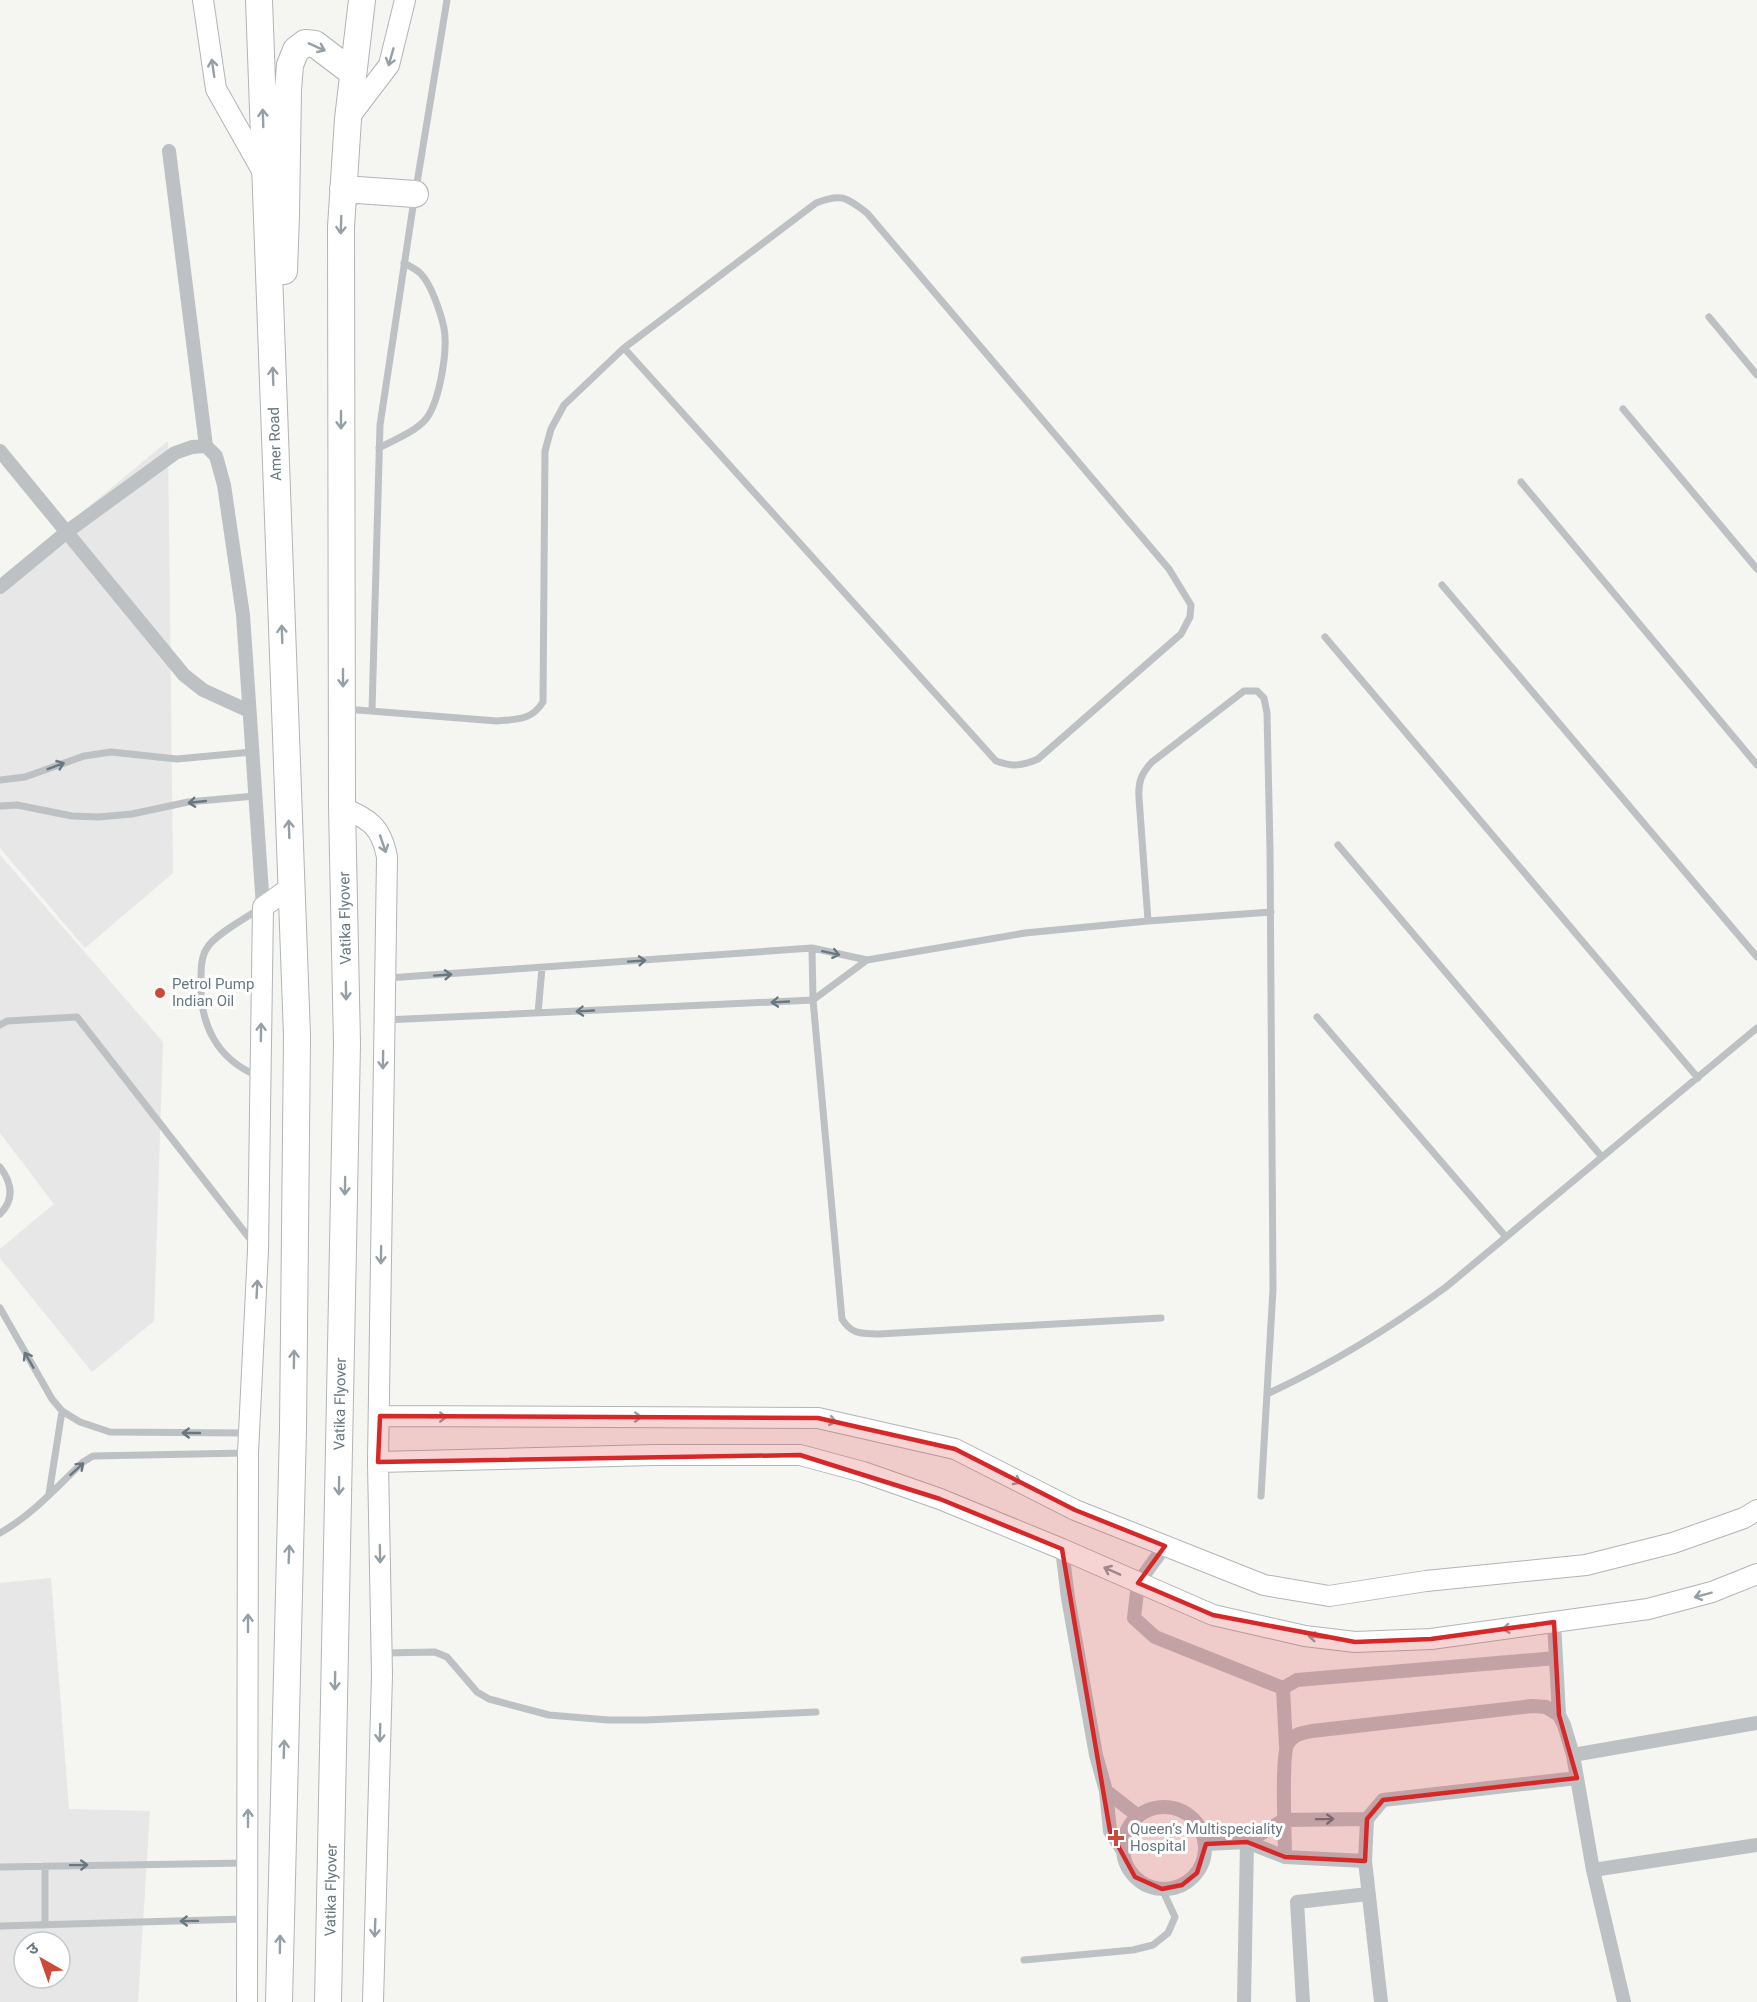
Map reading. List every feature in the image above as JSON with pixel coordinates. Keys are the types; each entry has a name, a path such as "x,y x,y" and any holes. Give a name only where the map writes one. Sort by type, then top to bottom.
{"highway":[{"name":"Amer Road","path":"259,0 291,887"},
{"name":"Vatika Flyover","path":"328,2002 347,1044 342,807 340,227 348,119 362,0"},
{"path":"269,285 283,274 290,65 296,50 305,43 315,44 353,73"},
{"path":"343,189 416,194"},
{"path":"279,2002 293,1417 297,1036 291,887"}],"street":[{"path":"203,0 216,89 265,176"},
{"path":"348,119 389,65 405,0"},
{"path":"169,151 207,446 216,456 224,485 243,615 263,907 258,1250 249,1443 247,2002"},
{"path":"0,587 68,531 175,453 192,447 207,446"},
{"path":"0,451 184,675 203,690 249,711"},
{"path":"342,807 363,817 375,828 383,839 387,857 378,1462 382,1653 373,2002"},
{"path":"263,907 291,887"},
{"path":"380,1416 818,1418 955,1449 1075,1510 1264,1585 1329,1596 1426,1581 1586,1565 1673,1543 1744,1518 1757,1510"},
{"path":"378,1462 653,1455 800,1455 864,1472 940,1499 1213,1615 1305,1636 1355,1642 1431,1639 1648,1609 1712,1592 1757,1574"},
{"path":"1165,1546 1138,1583 1134,1618 1155,1637 1283,1688"},
{"path":"1062,1549 1068,1598 1094,1744 1106,1791 1110,1831 1123,1851"},
{"path":"1554,1622 1558,1715"},
{"path":"1283,1688 1297,1680 1556,1658"},
{"path":"1283,1688 1286,1746 1285,1857"},
{"path":"1286,1746 1295,1735 1312,1731 1521,1707 1546,1707 1558,1715 1564,1725 1573,1755 1593,1870 1624,2002"},
{"path":"1573,1755 1757,1723"},
{"path":"1381,2002 1365,1861 1367,1819 1383,1800 1577,1778"},
{"path":"1106,1791 1138,1816"},
{"path":"1156,1807 1176,1808 1193,1818 1204,1835 1206,1844 1202,1864 1197,1873 1182,1885 1162,1889 1143,1883 1136,1877 1125,1861 1123,1842 1126,1831 1138,1816 1156,1807"},
{"path":"1247,1842 1284,1820 1367,1819"},
{"path":"1244,2002 1247,1842"},
{"path":"1206,1844 1247,1842 1285,1857 1365,1861"},
{"path":"1593,1870 1757,1845"},
{"path":"1303,2002 1297,1902 1368,1894"}],"lane":[{"path":"372,711 379,448 383,397 447,0"},
{"path":"343,709 497,721 536,714 543,702 545,451 550,429 564,405 624,348 816,203 832,196 847,198 867,213 1169,569 1191,605 1190,616 1181,634 1038,759 1024,765 1008,766 996,761 624,348"},
{"path":"379,448 415,428 426,419 440,390 444,330 429,285 420,273 404,263"},
{"path":"1709,317 1757,375"},
{"path":"1623,408 1757,569"},
{"path":"1521,482 1757,765"},
{"path":"1442,585 1757,957"},
{"path":"1326,638 1698,1078"},
{"path":"1148,921 1138,784 1142,773 1152,762 1244,691 1257,691 1264,698 1267,713 1271,912 1273,1289 1261,1496"},
{"path":"0,780 25,777 84,756 111,752 177,759 252,752"},
{"path":"0,806 17,805 72,816 98,817 132,814 188,802 255,796"},
{"path":"1338,844 1602,1157"},
{"path":"261,1077 238,1066 215,1043 207,1026 200,1000 201,963 207,946 226,930 263,907"},
{"path":"384,979 812,948 867,960 1025,933 1271,912"},
{"path":"812,948 813,1000 842,1319 849,1329 858,1333 879,1334 1161,1318"},
{"path":"384,1020 813,1000 867,960"},
{"path":"538,1013 542,968"},
{"path":"0,1025 7,1021 77,1017 258,1250"},
{"path":"1317,1017 1506,1237"},
{"path":"1267,1394 1324,1366 1415,1310 1757,1028"},
{"path":"0,1167 7,1176 11,1193 9,1203 0,1214"},
{"path":"0,1308 52,1399 62,1411 80,1422 110,1432 249,1443"},
{"path":"49,1494 62,1411"},
{"path":"0,1533 18,1523 83,1462 93,1456 249,1443"},
{"path":"382,1653 435,1652 447,1657 477,1692 489,1700 549,1714 608,1720 646,1720 816,1712"},
{"path":"0,1867 248,1863"},
{"path":"45,1866 45,1924"},
{"path":"1024,1960 1133,1950 1153,1945 1168,1933 1174,1917 1162,1889"},
{"path":"0,1926 248,1919"}],"highlighted area":[{"path":"380,1416 818,1418 955,1449 1075,1510 1165,1546 1138,1583 1213,1615 1355,1642 1431,1639 1554,1622 1559,1715 1577,1778 1383,1800 1367,1819 1365,1861 1285,1857 1247,1842 1206,1844 1197,1873 1182,1885 1162,1889 1135,1877 1110,1831 1062,1549 940,1499 800,1455 378,1462"}],"shaded area":[{"path":"168,441 173,873 85,948 0,848 0,580"},
{"path":"0,855 163,1042 154,1321 92,1372 0,1258 0,1249 54,1204 0,1133"},
{"path":"51,1578 69,1809 150,1811 138,2002 0,2002 0,1583"}],"place":[{"name":"Petrol Pump Indian Oil","path":"160,993"},
{"name":"Queen’s Multispeciality Hospital","path":"1116,1838"}]}
